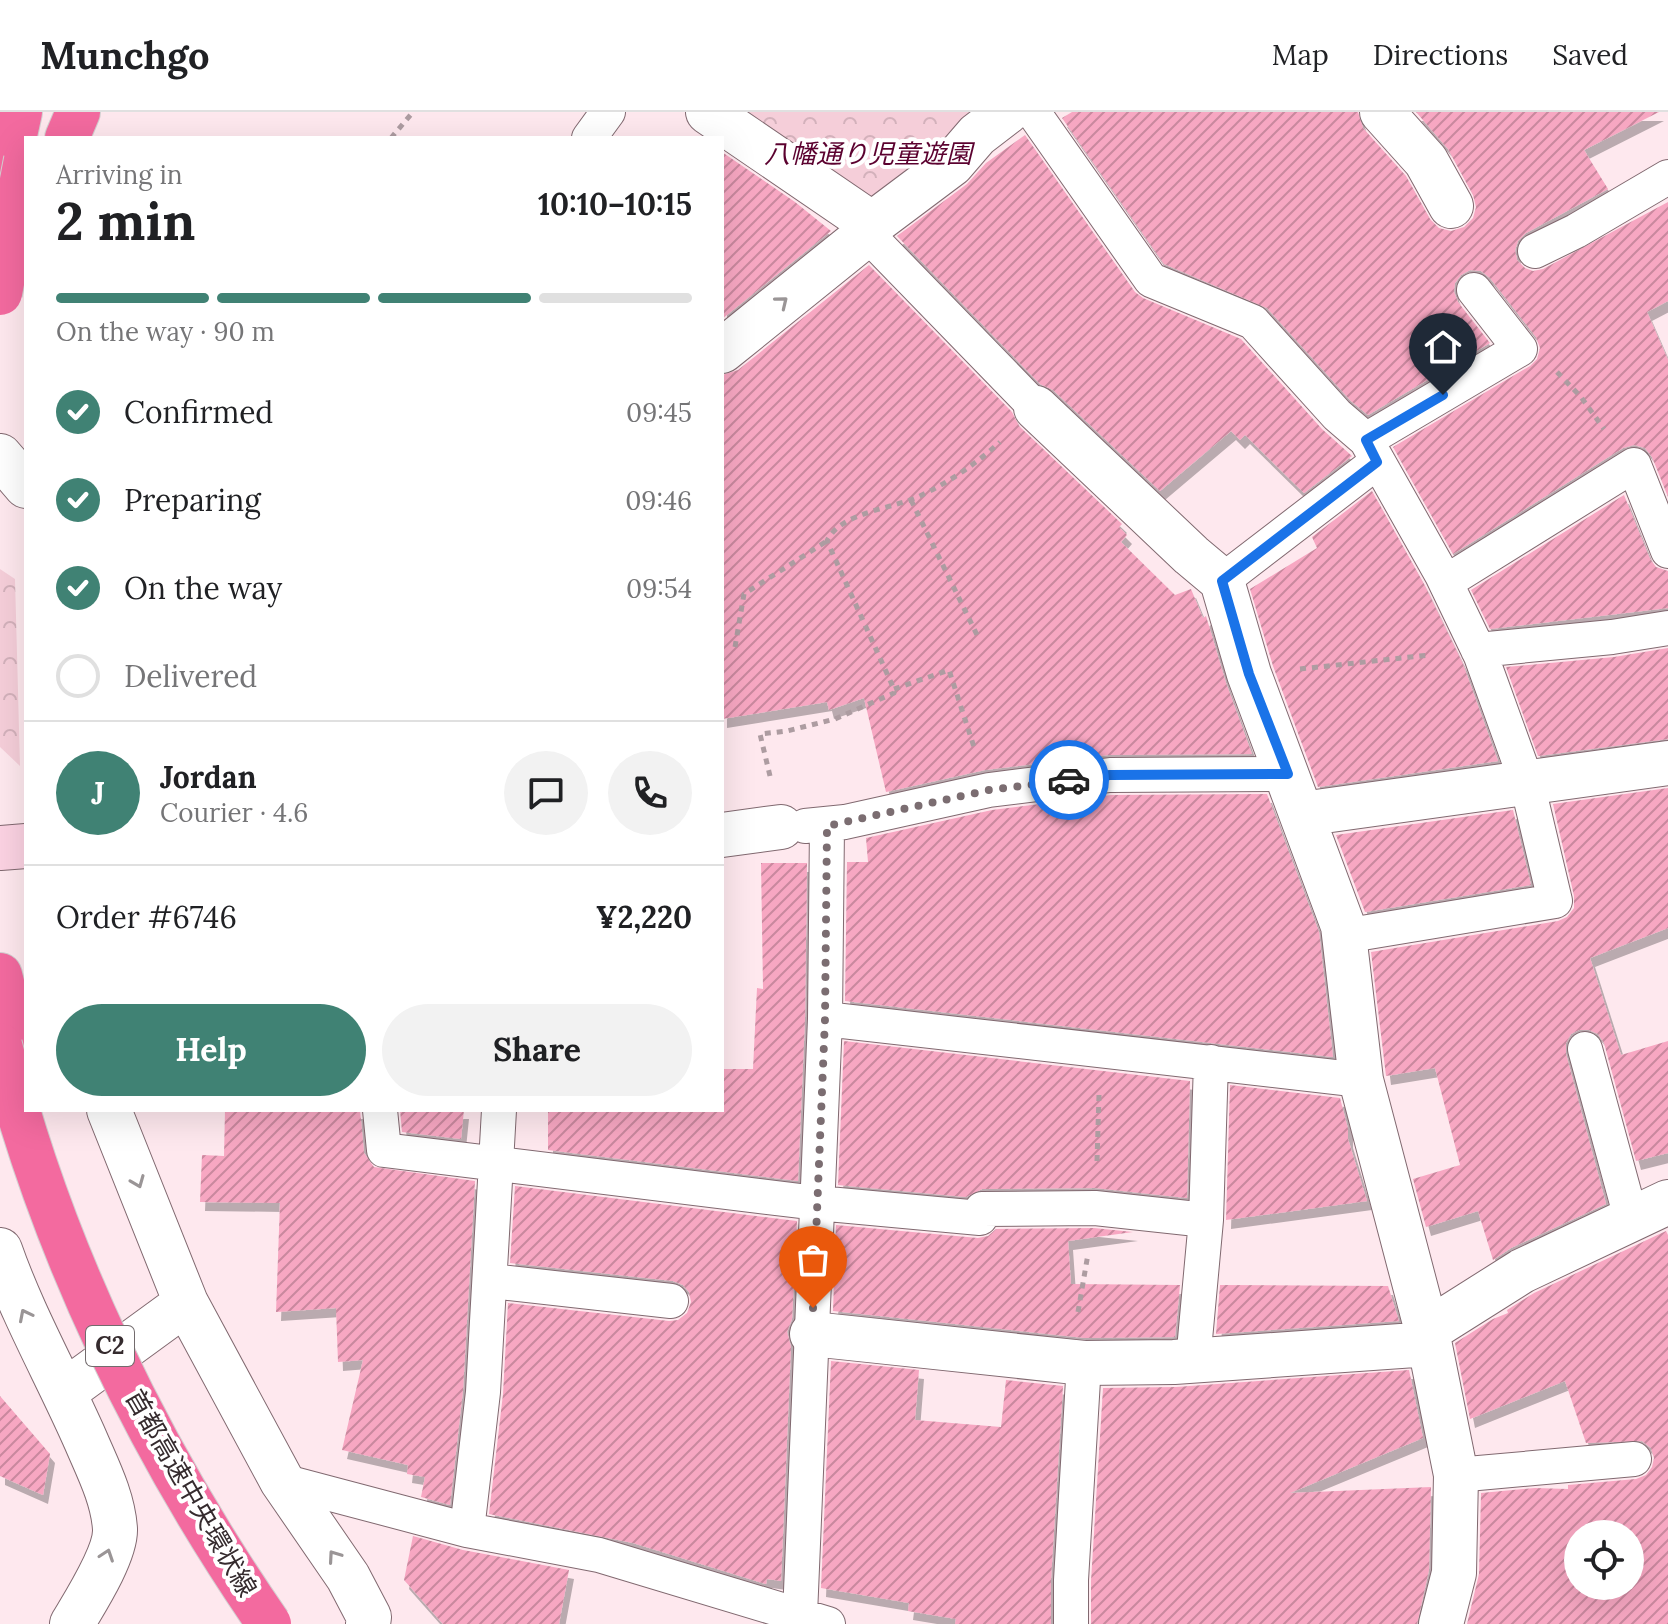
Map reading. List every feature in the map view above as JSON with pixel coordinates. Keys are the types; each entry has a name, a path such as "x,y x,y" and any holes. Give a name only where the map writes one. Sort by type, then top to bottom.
{"highway":[{"path":"0,206 20,112"},
{"path":"31,136 37,112"},
{"path":"68,136 78,112"},
{"path":"0,293 24,170"},
{"path":"0,270 24,226"},
{"path":"0,975 24,1068"},
{"name":"首都高速中央環状線","path":"0,1045 39,1177 123,1376 221,1555 269,1624"},
{"name":"首都高速中央環状線","path":"38,1112 92,1267 138,1369 191,1473 287,1624"}],"street":[{"path":"708,112 869,229"},
{"path":"724,349 952,164 977,135 1007,112"},
{"path":"1382,112 1426,161 1451,206"},
{"path":"1036,408 1222,581 1249,674 1344,936 1361,1080 1428,1337 1456,1475 1454,1573 1441,1624"},
{"path":"0,456 24,484"},
{"path":"1295,794 1527,783 1668,763"},
{"path":"724,835 781,827"},
{"path":"0,848 24,846"},
{"path":"110,1112 186,1303 282,1481 348,1577 369,1617 368,1624"},
{"path":"812,1334 1084,1363 1193,1361 1428,1337 1522,1271 1650,1210"},
{"path":"0,1250 17,1297 64,1392 105,1486 115,1531 100,1575 72,1624"},
{"path":"64,1392 186,1303"}],"lane":[{"path":"590,136 608,112"},
{"path":"1033,112 1151,280 1253,322 1372,451 1446,582 1478,650 1527,783 1555,901 1344,936"},
{"path":"1535,251 1576,231 1668,177"},
{"path":"869,229 1036,408"},
{"path":"0,278 24,292"},
{"path":"1222,581 1372,451 1520,349 1474,290"},
{"path":"1446,582 1634,465 1665,535"},
{"path":"1478,650 1612,637 1668,628"},
{"path":"781,827 827,826 989,790 1110,775 1295,794"},
{"path":"282,1481 467,1530 599,1555 814,1620 812,1334 825,1019 827,826"},
{"path":"825,1019 1361,1080"},
{"path":"1585,1049 1650,1210"},
{"path":"1193,1361 1206,1220 1211,1062"},
{"path":"380,1112 384,1150 817,1203 980,1218 982,1209 1095,1208 1206,1220"},
{"path":"467,1530 483,1392 499,1112"},
{"path":"491,1281 671,1301"},
{"path":"1071,1624 1084,1363"},
{"path":"1456,1475 1634,1459"}],"path":[{"path":"393,136 413,112"},
{"path":"1520,349 1530,345 1581,397 1634,465"},
{"path":"735,647 744,594 827,541 831,533 857,516 911,500 977,464 1036,408"},
{"path":"911,500 979,639"},
{"path":"781,827 760,734 835,719 894,693 827,541"},
{"path":"1249,674 1478,650"},
{"path":"894,689 949,670 989,790"}],"green space":[{"name":"八幡通り児童遊園","path":"739,112 986,112 885,194 857,198"},
{"path":"0,569 15,579 20,766 0,747"}],"building":[{"path":"1072,112 1358,112 1363,128 1406,176 1430,219 1439,228 1451,231 1464,227 1473,218 1476,207 1473,195 1448,149 1416,112 1659,112 1584,150 1608,189 1526,233 1515,250 1517,260 1525,268 1533,271 1543,269 1668,202 1668,301 1647,312 1668,360 1668,497 1652,457 1645,448 1634,445 1623,448 1453,554 1393,447 1537,359 1540,348 1536,337 1490,278 1481,271 1470,270 1455,283 1454,292 1458,302 1490,343 1368,415 1351,401 1267,308 1164,264 1062,118"},
{"path":"1025,135 1135,292 1241,339 1322,429 1352,456 1304,493 1245,435 1240,440 1231,431 1160,491 1053,390 1040,384 897,236 967,184 986,163"},
{"path":"724,153 831,231 724,317"},
{"path":"869,265 1012,412 1019,426 1122,524 1119,527 1127,535 1121,542 1175,595 1191,589 1203,618 1206,616 1252,754 1108,755 985,770 886,792 864,698 829,710 827,702 724,719 724,374 738,370"},
{"path":"1372,491 1424,584 1463,664 1498,761 1318,787 1273,666 1250,589 1317,548 1312,537"},
{"path":"1624,495 1650,559 1656,567 1668,571 1668,608 1490,629 1471,590"},
{"path":"1668,648 1668,739 1538,756 1506,667 1614,657"},
{"path":"1668,788 1668,928 1590,958 1621,1055 1668,1041 1668,1153 1636,1161 1604,1043 1598,1034 1589,1030 1571,1034 1566,1043 1566,1054 1606,1204 1511,1248 1493,1260 1478,1211 1426,1227 1413,1179 1460,1165 1435,1068 1386,1076 1371,952 1567,917 1574,908 1574,896 1553,804"},
{"path":"1267,794 1319,932 1333,1057 845,1001 847,862 868,862 866,838 992,810 1111,795"},
{"path":"1513,810 1531,885 1365,912 1336,835"},
{"path":"761,863 807,863 798,1181 548,1150 548,1112 724,1112 724,1069 753,1069 757,988 763,989"},
{"path":"844,1041 1190,1081 1187,1198 1095,1188 982,1189 966,1197 838,1185"},
{"path":"1230,1085 1340,1098 1348,1139 1367,1201 1226,1220"},
{"path":"225,1112 360,1112 364,1153 374,1167 475,1181 463,1390 450,1505 421,1497 425,1477 407,1474 408,1465 342,1450 363,1360 338,1362 336,1308 276,1312 280,1203 200,1202 202,1155 224,1156"},
{"path":"400,1112 464,1112 461,1139 402,1132"},
{"path":"515,1186 797,1221 792,1319 787,1332 791,1347 781,1581 767,1579 766,1584 633,1543 489,1514 503,1394 508,1303 669,1321 678,1320 687,1313 691,1302 689,1292 683,1285 673,1281 510,1263"},
{"path":"836,1225 978,1238 988,1236 996,1229 1094,1228 1133,1232 1068,1241 1071,1284 1180,1285 1175,1337 1085,1338 833,1311"},
{"path":"1666,1231 1668,1624 1467,1624 1479,1574 1481,1493 1535,1488 1568,1489 1568,1485 1636,1479 1646,1475 1654,1458 1651,1448 1642,1441 1586,1443 1565,1381 1470,1419 1455,1343 1508,1313 1507,1310 1534,1293"},
{"path":"1220,1285 1388,1286 1399,1321 1216,1334"},
{"path":"831,1361 919,1370 915,1420 1001,1427 1006,1380 1063,1386 1051,1624 955,1624 956,1619 908,1611 909,1603 821,1588"},
{"path":"1409,1370 1423,1438 1290,1493 1431,1487 1429,1570 1417,1624 1091,1624 1103,1388 1176,1387"},
{"path":"0,1396 50,1454 43,1495 0,1476"},
{"path":"413,1536 463,1550 569,1570 559,1624 443,1624 404,1580"}],"way so far":[{"path":"813,1308 825,1019 827,826 989,790 1069,780"}],"route":[{"path":"1069,780 1110,775 1288,774 1249,674 1222,581 1377,462 1366,440 1443,395"}]}
